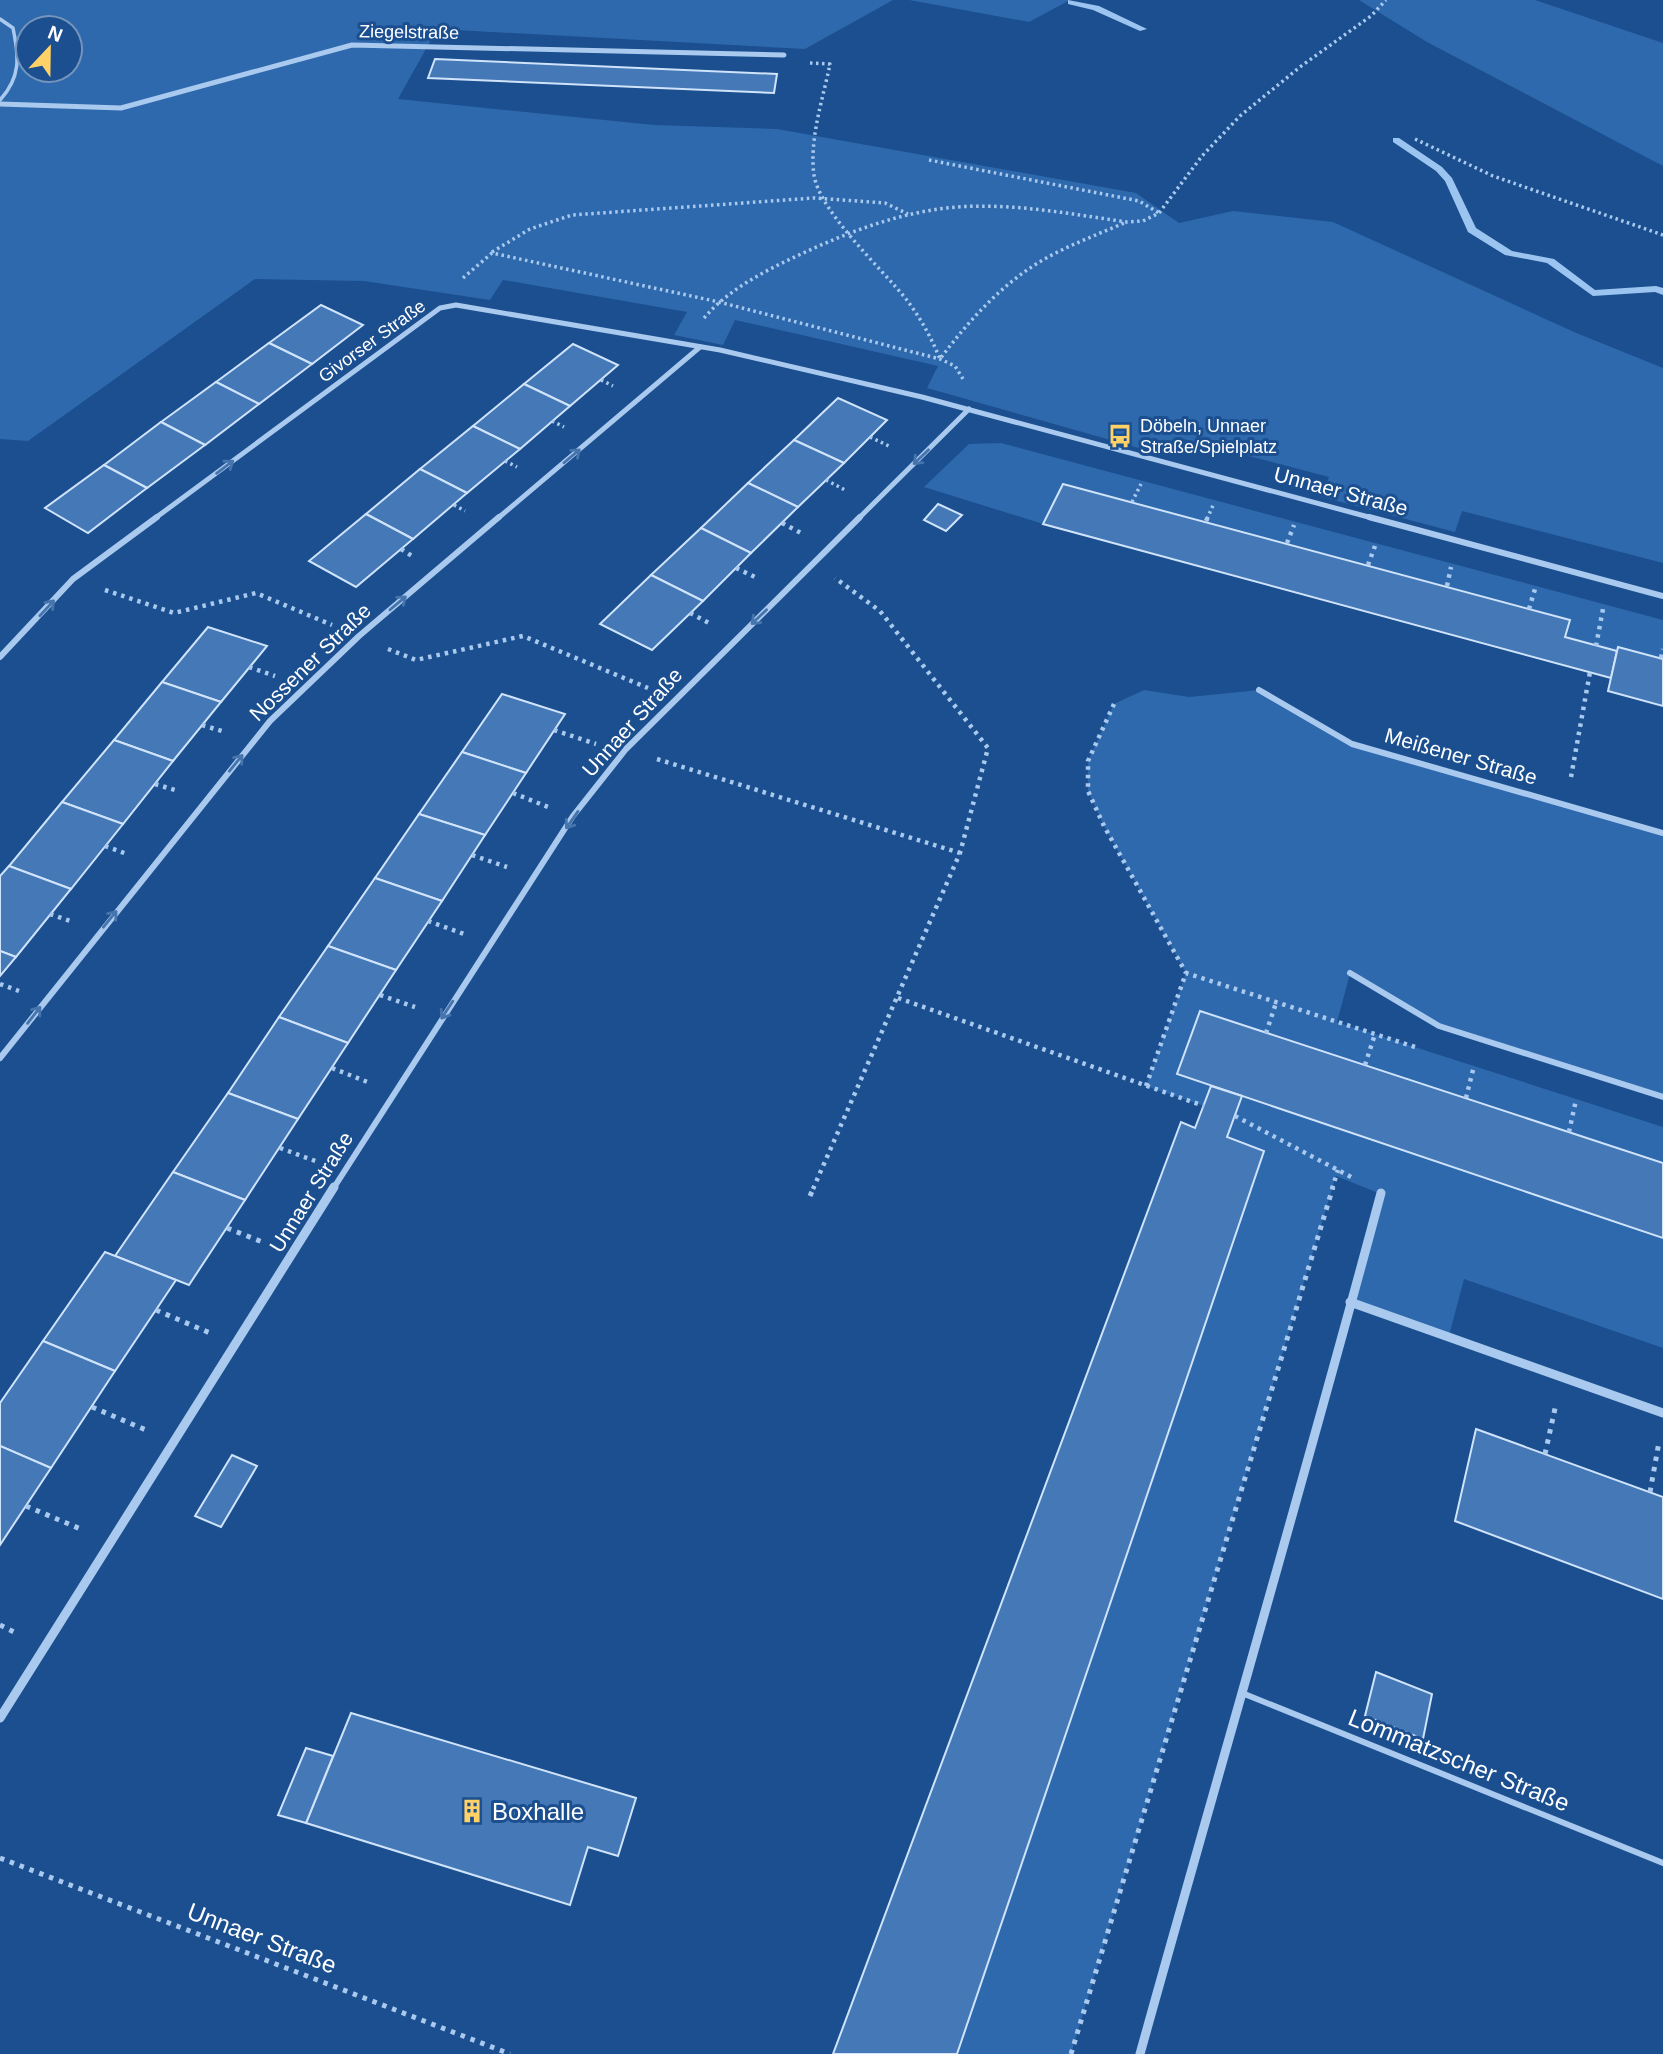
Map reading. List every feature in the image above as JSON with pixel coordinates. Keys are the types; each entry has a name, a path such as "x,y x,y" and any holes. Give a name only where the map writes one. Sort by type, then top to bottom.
{"street":[{"name":"Ziegelstraße","path":"0,102 121,108 352,45 784,55"},
{"name":"Givorser Straße","path":"0,657 73,579 440,309 477,306 700,347 821,372 969,409"},
{"name":"Nossener Straße","path":"0,1058 270,721 359,636 700,347"},
{"name":"Unnaer Straße","path":"0,1718 394,1092 573,817 624,751 674,699 969,409 1663,596"},
{"name":"Meißener Straße","path":"1259,690 1352,744 1663,833"},
{"path":"1350,973 1439,1026 1663,1097"},
{"path":"1140,2054 1314,1443 1381,1193"},
{"path":"1350,1302 1663,1413"}],"lane":[{"path":"0,19 13,28 20,62 12,89 0,102"},
{"name":"Lommatzscher Straße","path":"1241,1693 1663,1863"}],"path":[{"path":"684,344 719,302 767,271 849,234 908,214 959,206 1016,209 1127,222 1143,221 1159,213 1202,156 1240,116 1388,1"},
{"path":"830,64 816,140 814,176 824,198 849,234 911,305 933,335 940,359"},
{"path":"1415,139 1493,176 1663,234"},
{"path":"929,160 1139,201 1159,213"},
{"path":"448,307 445,296 514,236 541,223 572,215 729,202 824,198 885,202 908,214"},
{"path":"940,359 960,332 1003,290 1041,261 1127,222"},
{"path":"492,253 719,302 940,359 955,366 970,390 969,409"},
{"path":"1132,502 1142,481"},
{"path":"1206,522 1215,500"},
{"path":"1287,543 1295,522"},
{"path":"1368,565 1376,544"},
{"path":"1447,586 1452,564 1455,565"},
{"path":"810,1196 960,853 988,748 880,611 833,577"},
{"path":"1529,609 1536,586 1547,589"},
{"path":"106,590 174,613 256,593 359,636"},
{"path":"1596,646 1604,605"},
{"path":"416,660 523,636 674,699"},
{"path":"1661,658 1663,649"},
{"path":"1566,805 1590,672"},
{"path":"1114,704 1088,761 1088,791 1104,826 1186,973 1424,1050"},
{"path":"554,730 960,853"},
{"path":"472,855 534,876"},
{"path":"428,921 491,943"},
{"path":"1146,1086 1186,973"},
{"path":"380,995 443,1017"},
{"path":"898,998 1204,1106"},
{"path":"1266,1033 1276,1003"},
{"path":"1365,1065 1374,1034"},
{"path":"1461,1062 1487,1070"},
{"path":"1466,1098 1474,1066"},
{"path":"332,1068 394,1092"},
{"path":"1563,1096 1588,1104"},
{"path":"1569,1132 1576,1100"},
{"path":"1235,1116 1381,1193"},
{"path":"279,1148 344,1172"},
{"path":"1071,2054 1338,1170"},
{"path":"227,1228 292,1254"},
{"path":"156,1310 236,1343"},
{"path":"1545,1454 1561,1377"},
{"path":"92,1407 174,1442"},
{"path":"1650,1492 1661,1430"},
{"path":"26,1506 111,1542"},
{"name":"Unnaer Straße","path":"0,1858 510,2054"}],"shaded area":[{"path":"0,0 893,0 805,49 437,29 398,99 654,125 777,129 1136,193 1179,223 1233,211 1333,222 1574,332 1663,368 1663,563 1462,511 1455,532 1322,497 1329,477 1176,437 1167,456 927,388 938,366 735,320 723,345 674,335 687,312 503,280 490,300 364,281 255,279 28,441 0,439"},
{"path":"909,0 1070,0 1029,22"},
{"path":"1359,0 1535,0 1663,43 1663,166 1427,42"},
{"path":"1001,443 1663,620 1663,659 1619,647 1617,651 1565,637 1569,619 1064,484 1043,524 924,487 969,444"},
{"path":"1144,690 1189,697 1259,690 1352,744 1663,833 1663,1097 1439,1026 1350,974 1337,1022 1663,1127 1663,1163 1200,1011 1178,1073 1211,1086 1204,1106 1146,1086 1186,973 1104,826 1088,791 1088,761 1114,704"},
{"path":"1242,1096 1663,1238 1663,1348 1464,1279 1449,1336 1350,1302 1381,1194 1336,1176 1071,2054 957,2054 1264,1151 1227,1137"}],"building":[{"path":"435,59 777,74 774,93 428,78"},
{"path":"321,305 363,325 312,364 269,343"},
{"path":"269,343 312,364 259,404 216,382"},
{"path":"573,344 618,365 570,406 524,384"},
{"path":"216,382 259,404 205,445 161,422"},
{"path":"524,384 570,406 520,449 473,426"},
{"path":"838,398 887,420 844,463 794,440"},
{"path":"161,422 205,445 147,488 104,465"},
{"path":"473,426 520,449 467,493 420,469"},
{"path":"794,440 844,463 798,507 748,483"},
{"path":"104,465 147,488 88,533 45,508"},
{"path":"420,469 467,493 413,539 366,514"},
{"path":"748,483 798,507 751,553 701,528"},
{"path":"1063,484 1570,620 1565,637 1617,651 1611,678 1043,524"},
{"path":"938,504 962,515 946,531 924,520"},
{"path":"366,514 413,539 356,587 309,561"},
{"path":"701,528 751,553 703,601 651,575"},
{"path":"651,575 703,601 652,650 600,624"},
{"path":"208,627 267,646 221,702 162,682"},
{"path":"1618,647 1663,659 1663,706 1608,691"},
{"path":"162,682 221,702 173,761 114,740"},
{"path":"502,694 565,714 526,773 462,752"},
{"path":"114,740 173,761 123,824 62,802"},
{"path":"462,752 526,773 485,835 419,814"},
{"path":"62,802 123,824 71,889 9,866"},
{"path":"419,814 485,835 442,901 375,878"},
{"path":"9,866 71,889 16,957 0,951 0,876"},
{"path":"375,878 442,901 396,970 328,946"},
{"path":"328,946 396,970 348,1043 279,1017"},
{"path":"0,951 16,957 0,976"},
{"path":"1200,1011 1663,1163 1663,1238 1177,1074"},
{"path":"279,1017 348,1043 298,1119 228,1093"},
{"path":"1211,1086 1242,1096 1227,1137 1264,1151 957,2054 833,2054 1181,1122 1195,1128"},
{"path":"228,1093 298,1119 245,1200 173,1172"},
{"path":"173,1172 245,1200 189,1285 115,1256"},
{"path":"105,1252 176,1280 115,1371 43,1341"},
{"path":"43,1341 115,1371 51,1468 0,1446 0,1403"},
{"path":"1476,1429 1663,1497 1663,1599 1455,1521"},
{"path":"0,1446 51,1468 0,1545"},
{"path":"232,1455 257,1466 221,1527 195,1516"},
{"path":"1376,1672 1432,1694 1423,1739 1365,1716"},
{"name":"Boxhalle","path":"351,1713 636,1798 618,1856 588,1847 570,1905 306,1823"},
{"path":"306,1748 333,1756 306,1823 278,1815"}],"waterway":[{"path":"1071,2 1096,8 1143,29"},
{"path":"1396,140 1439,169 1449,180 1472,230 1509,253 1550,261 1593,293 1656,289 1663,292"}],"place":[{"name":"Döbeln, Unnaer Straße/Spielplatz","path":"1120,436"},
{"name":"Boxhalle","path":"472,1811"}]}
